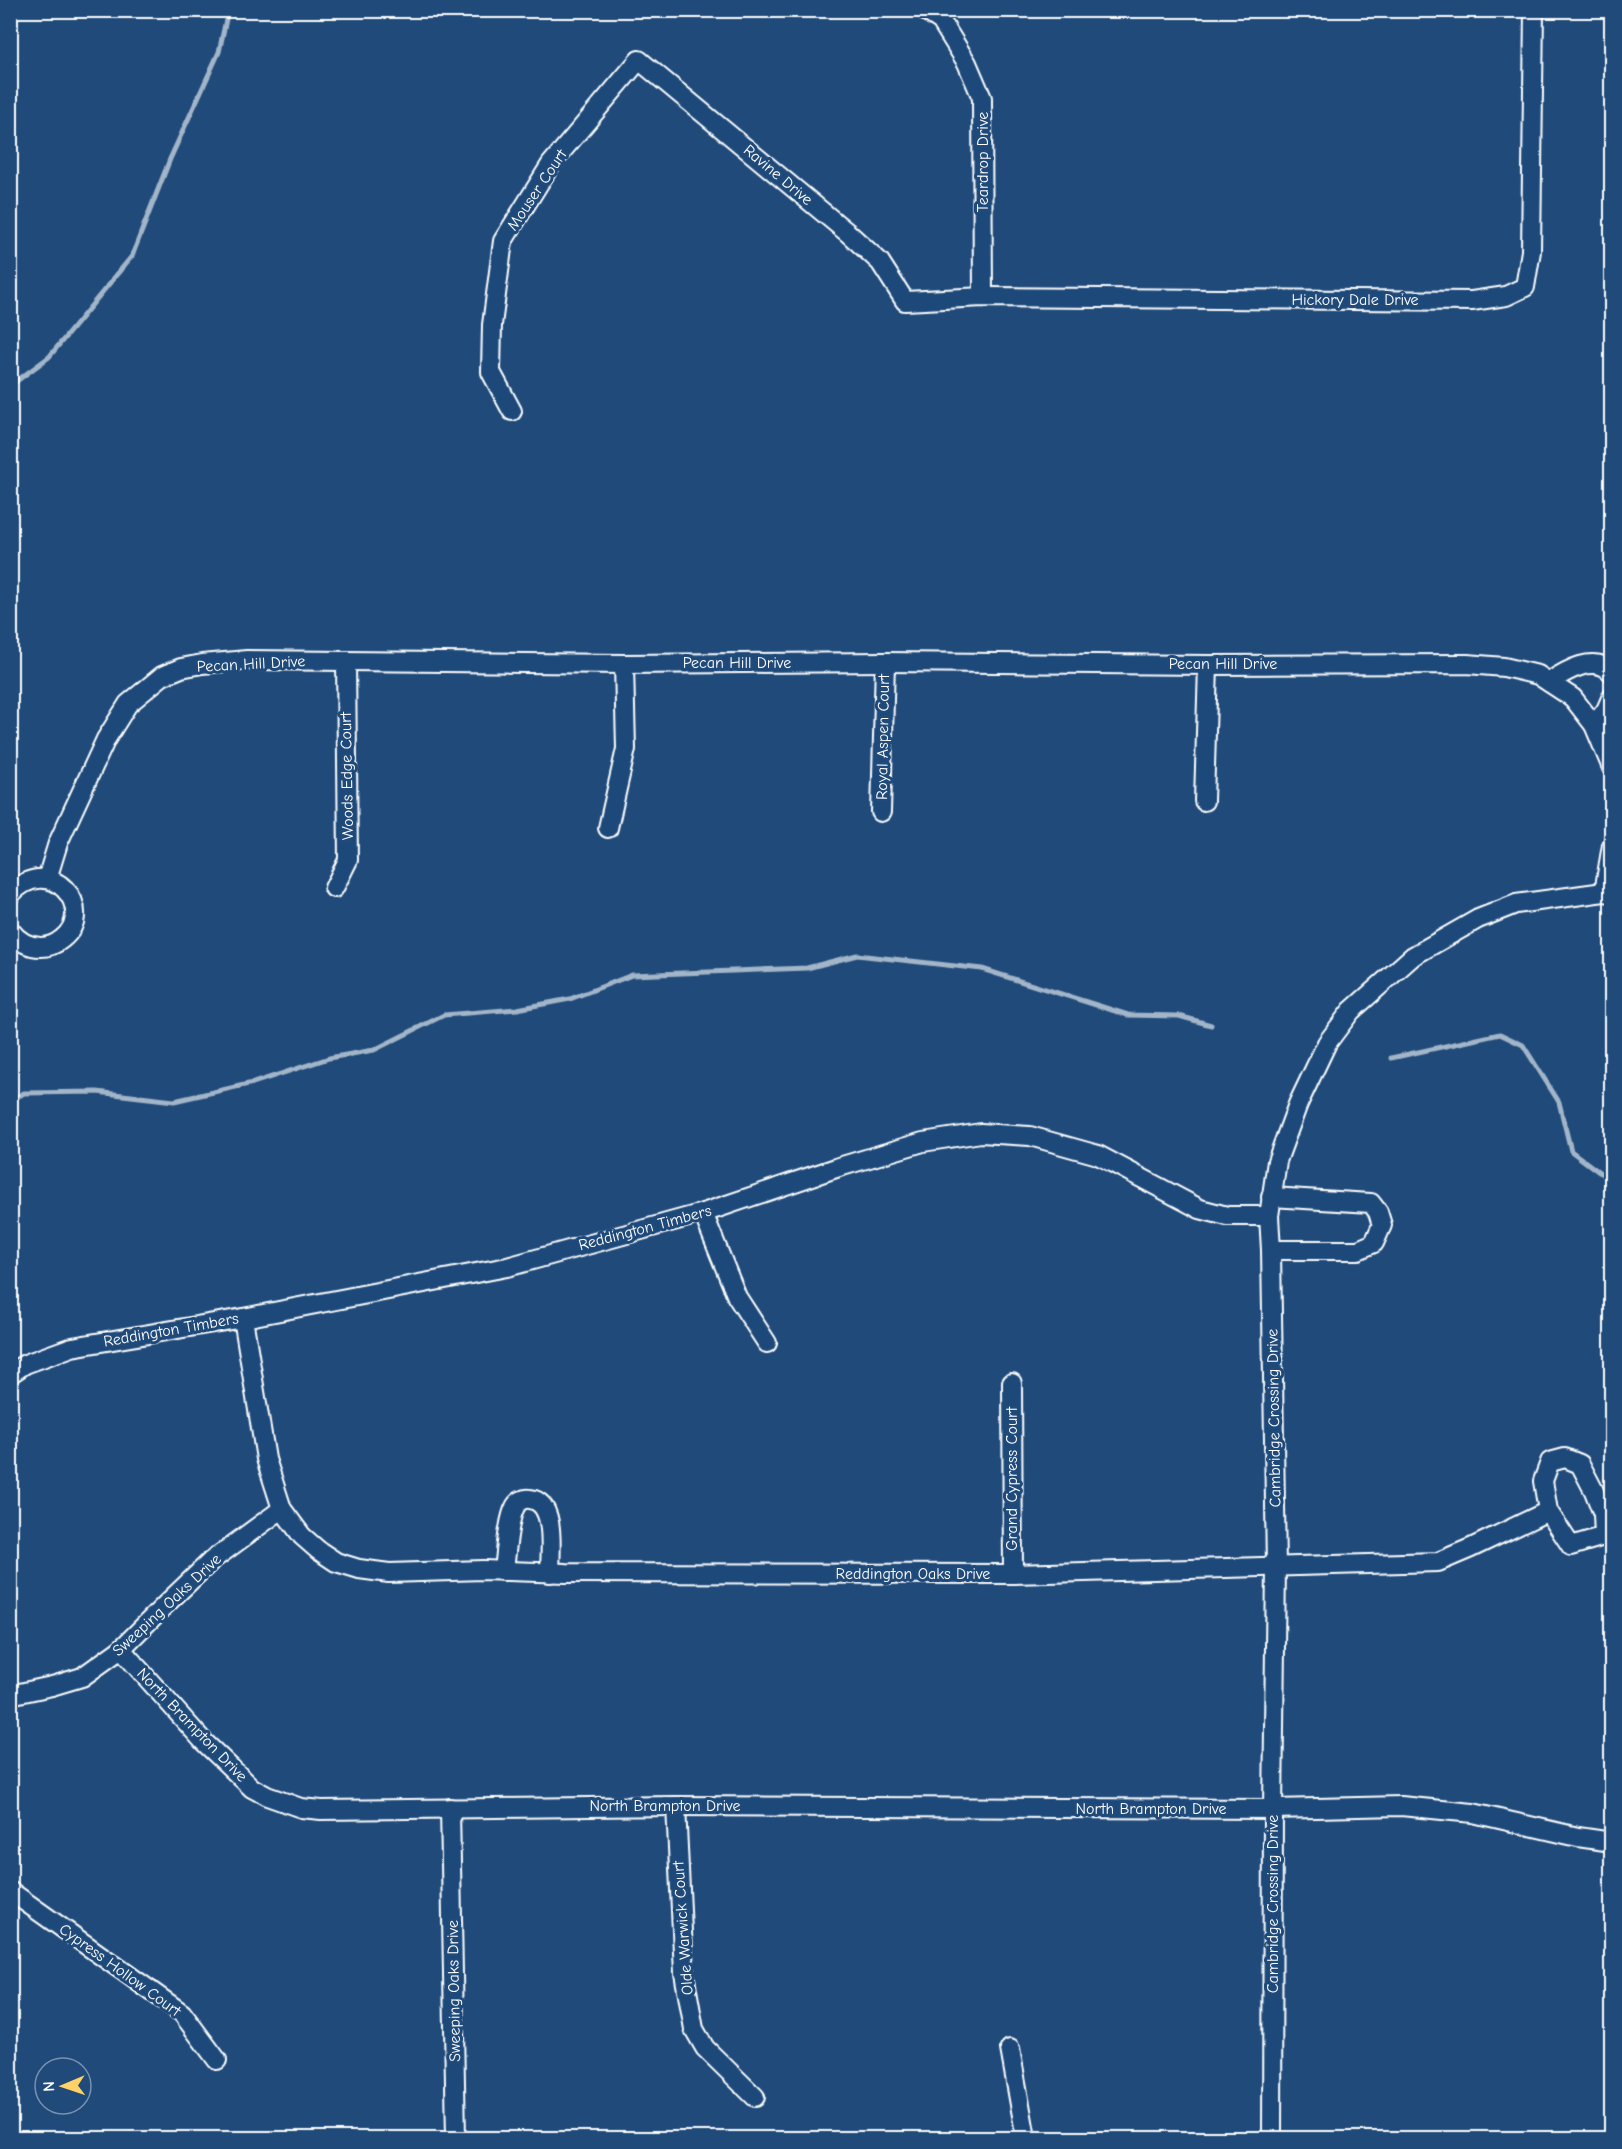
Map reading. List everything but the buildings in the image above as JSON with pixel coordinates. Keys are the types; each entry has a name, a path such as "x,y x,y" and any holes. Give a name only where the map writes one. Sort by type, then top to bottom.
{"street":[{"name":"Teardrop Drive","path":"924,10 940,21 967,63 982,98 983,297"},
{"name":"Hickory Dale Drive","path":"905,301 983,297 1472,301 1506,296 1525,286 1531,251 1534,10"},
{"name":"Ravine Drive","path":"639,60 848,233 880,262 905,301"},
{"name":"Mouser Court","path":"512,411 491,372 492,325 503,241 551,164 639,60"},
{"name":"Pecan Hill Drive","path":"47,879 58,843 106,739 128,704 162,676 181,668 247,660 624,664 885,662 1208,665 1467,664 1504,667 1538,675 1573,698 1594,725 1611,768"},
{"name":"Woods Edge Court","path":"334,888 348,860 346,661"},
{"name":"Royal Aspen Court","path":"881,812 885,662"},
{"path":"1549,682 1564,672 1592,663 1608,668 1611,673"},
{"path":"608,828 626,749 624,664"},
{"path":"1204,801 1208,665"},
{"path":"1594,725 1606,710 1611,696"},
{"path":"1608,893 1611,845"},
{"path":"10,895 28,880 47,879 61,885 69,893 74,903 75,915 66,936 47,947 24,944 10,930"},
{"name":"Cambridge Crossing Drive","path":"1272,2139 1276,1567 1269,1216 1277,1161 1298,1104 1327,1043 1351,1011 1383,980 1413,956 1479,919 1516,904 1608,893"},
{"name":"Reddington Timbers","path":"10,1374 25,1364 72,1347 243,1318 507,1267 703,1213 839,1167 923,1142 981,1133 1030,1136 1098,1155 1200,1209 1227,1216 1269,1216"},
{"path":"1271,1197 1371,1203 1378,1212 1382,1225 1374,1243 1358,1250 1271,1250"},
{"path":"703,1213 737,1297 767,1343"},
{"name":"Reddington Oaks Drive","path":"243,1318 266,1459 282,1509 302,1536 318,1550 336,1562 359,1569 389,1573 504,1571 1013,1574 1438,1562 1548,1511"},
{"name":"Grand Cypress Court","path":"1012,1383 1013,1574"},
{"path":"1565,1458 1580,1464 1603,1514 1604,1536 1571,1546 1548,1511 1543,1481 1550,1462 1565,1458"},
{"path":"504,1571 512,1514 516,1505 524,1499 541,1503 549,1517 550,1573"},
{"name":"Sweeping Oaks Drive","path":"10,1695 82,1677 121,1649 211,1562 282,1509"},
{"name":"North Brampton Drive","path":"121,1649 220,1759 252,1788 301,1808 321,1810 676,1806 1273,1809 1401,1806 1473,1813 1578,1837 1611,1842"},
{"name":"Olde Warwick Court","path":"676,1806 684,1973 694,2029 705,2048 755,2097"},
{"name":"Sweeping Oaks Drive","path":"450,1808 456,2139"},
{"name":"Cypress Hollow Court","path":"10,1891 182,2013 217,2060"},
{"path":"1010,2049 1026,2139"}],"waterway":[{"path":"10,386 49,357 132,256 170,159 219,52 228,10"},
{"path":"10,1101 24,1093 97,1092 174,1101 253,1083 329,1058 374,1050 444,1015 517,1009 570,999 632,975 807,968 857,955 982,969 1128,1015 1179,1016 1211,1025"},
{"path":"1391,1058 1500,1034 1523,1045 1559,1102 1571,1151 1599,1172 1612,1178"}]}
